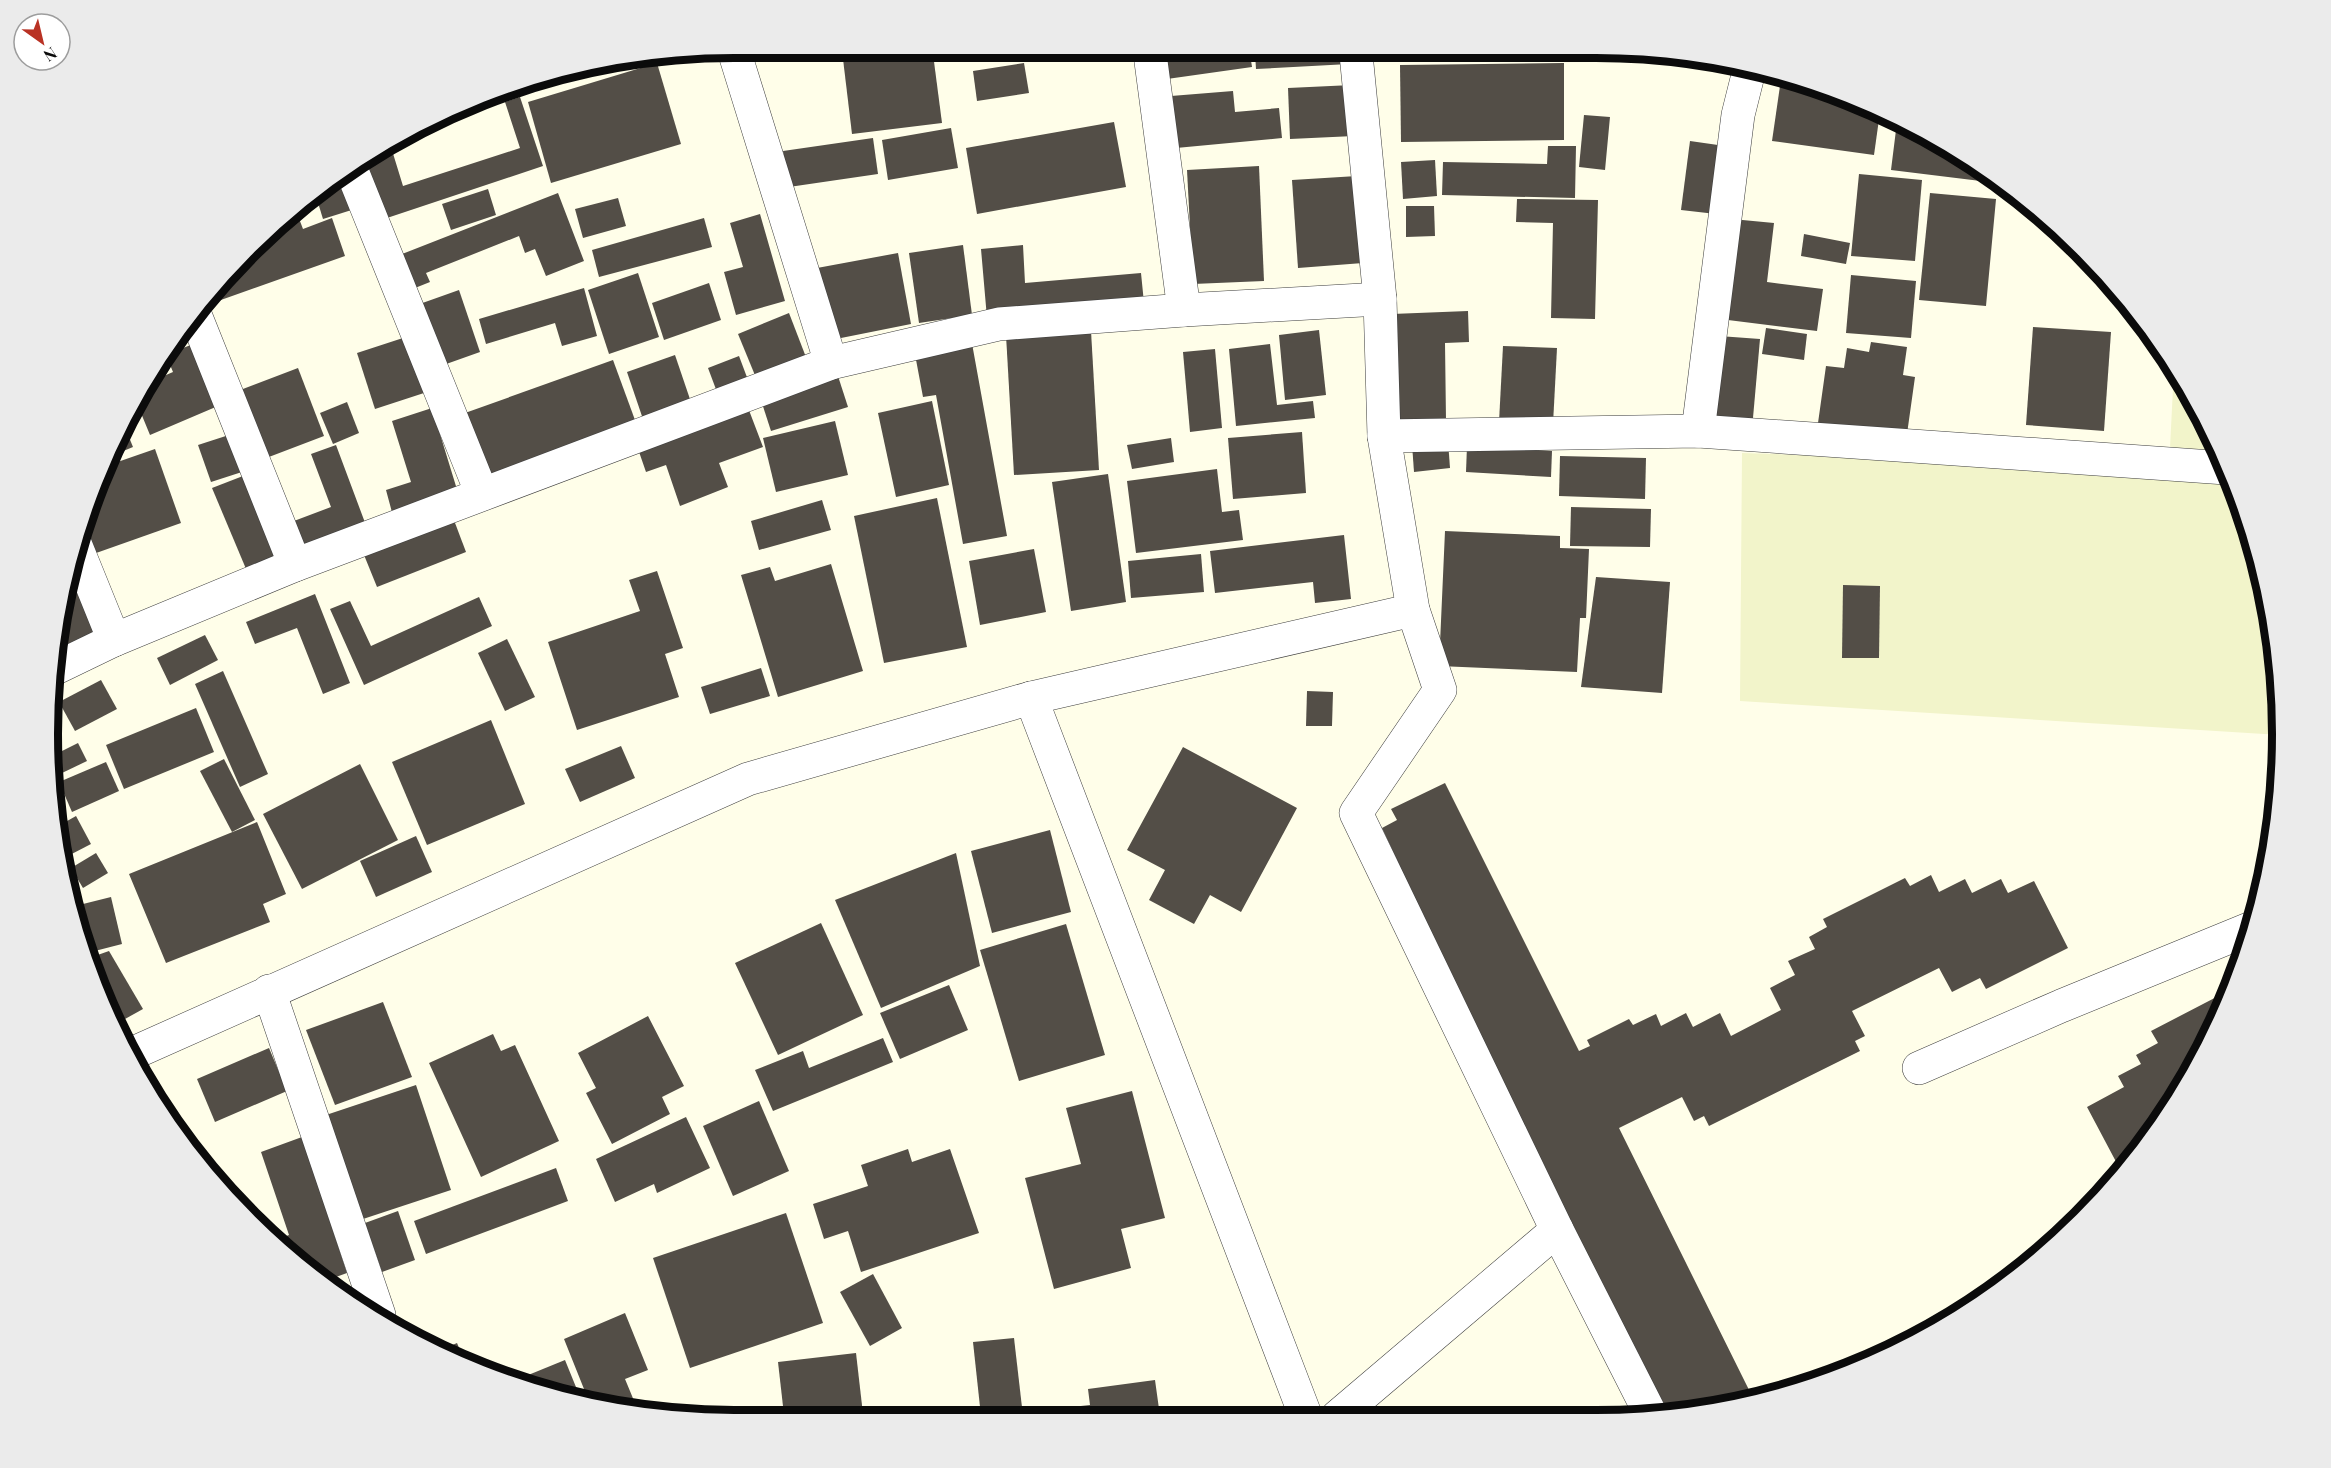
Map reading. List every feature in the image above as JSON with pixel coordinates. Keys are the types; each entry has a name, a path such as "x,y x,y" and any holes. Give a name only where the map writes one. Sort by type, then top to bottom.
{"street":[{"path":"736,58 831,363"},
{"path":"1151,58 1184,310"},
{"path":"1356,58 1380,299 1384,436 1413,610 1440,690 1356,813 1557,1230 1647,1407"},
{"path":"1698,431 1738,115 1748,76"},
{"path":"354,176 482,494"},
{"path":"62,665 114,640 295,565 831,363 999,324 1184,310 1380,299"},
{"path":"198,323 295,565"},
{"path":"1384,436 1698,431 2218,467"},
{"path":"82,560 114,640"},
{"path":"137,1050 748,779 1031,698 1413,610"},
{"path":"1031,698 1303,1410"},
{"path":"1919,1068 2061,1006 2243,932"},
{"path":"269,991 376,1307"},
{"path":"1345,1410 1557,1230"}],"green space":[{"path":"2173,382 2203,435 2221,475 2237,517 2249,559 2260,602 2267,646 2272,734 1740,701 1742,453 2169,468"}],"building":[{"path":"934,58 942,123 852,134 843,59"},
{"path":"1164,58 1251,58 1252,67 1167,79"},
{"path":"1255,58 1349,58 1349,64 1256,69"},
{"path":"657,63 681,144 551,183 528,102"},
{"path":"1024,63 1029,93 977,101 973,71"},
{"path":"1564,63 1564,140 1401,142 1400,65"},
{"path":"1780,84 1814,94 1879,120 1874,155 1772,141"},
{"path":"1352,85 1354,136 1290,139 1288,88"},
{"path":"1233,91 1235,112 1279,108 1282,138 1176,148 1171,96"},
{"path":"520,97 543,166 384,219 368,167 392,151 403,186 520,148 505,102"},
{"path":"1584,115 1610,117 1605,170 1579,167"},
{"path":"1114,122 1126,187 977,214 966,148"},
{"path":"951,128 958,168 888,180 882,140"},
{"path":"1896,128 1935,149 1985,182 1891,170"},
{"path":"873,138 878,174 789,187 783,151"},
{"path":"1690,141 1725,146 1716,214 1681,210"},
{"path":"1548,146 1576,146 1575,198 1442,195 1443,162 1547,164"},
{"path":"1435,160 1437,196 1403,199 1401,162"},
{"path":"1259,166 1264,281 1193,284 1187,170"},
{"path":"1859,174 1922,180 1915,261 1851,256"},
{"path":"1357,176 1363,263 1298,268 1292,180"},
{"path":"349,179 358,208 323,219 318,202"},
{"path":"488,189 496,215 451,230 442,204"},
{"path":"558,193 584,261 546,276 535,249 525,253 519,236 426,273 430,282 410,290 397,256"},
{"path":"1930,193 1996,199 1986,306 1919,300"},
{"path":"618,198 626,226 583,238 575,209"},
{"path":"1517,199 1598,200 1595,319 1551,318 1553,223 1516,222"},
{"path":"1406,206 1434,206 1435,236 1406,237"},
{"path":"760,214 785,301 736,315 724,272 743,267 730,223"},
{"path":"299,218 303,229 332,218 345,256 215,302 256,256"},
{"path":"704,218 712,247 599,277 592,250"},
{"path":"1732,219 1774,223 1767,282 1823,289 1817,331 1720,319"},
{"path":"1804,234 1850,243 1846,264 1801,256"},
{"path":"963,245 972,315 919,323 909,253"},
{"path":"1023,245 1025,283 1141,273 1144,303 987,318 981,249"},
{"path":"898,253 911,324 831,340 817,268"},
{"path":"638,273 659,337 609,354 588,290"},
{"path":"1851,275 1916,281 1911,338 1846,333"},
{"path":"709,283 721,320 664,340 652,303"},
{"path":"584,288 597,336 562,346 555,323 486,344 479,319"},
{"path":"459,290 480,352 435,368 414,306"},
{"path":"1468,311 1469,342 1445,343 1446,421 1396,422 1392,314"},
{"path":"789,313 809,365 759,385 738,334"},
{"path":"2033,327 2111,332 2104,431 2026,425"},
{"path":"1766,328 1807,334 1804,360 1762,354"},
{"path":"1319,330 1326,395 1285,400 1279,335"},
{"path":"1091,331 1099,470 1014,475 1006,335"},
{"path":"1719,336 1760,339 1752,429 1712,426"},
{"path":"406,337 424,393 375,409 357,353"},
{"path":"971,338 1007,536 963,544 936,395 923,397 914,349"},
{"path":"1871,342 1907,347 1903,375 1915,377 1907,434 1818,423 1826,366 1844,368 1847,348 1869,352"},
{"path":"193,344 218,406 150,435 140,412 161,377 173,372 169,363 179,350"},
{"path":"1270,344 1277,405 1313,401 1315,418 1236,426 1229,349"},
{"path":"1503,346 1557,348 1553,424 1499,422"},
{"path":"1215,349 1222,428 1190,432 1183,352"},
{"path":"675,355 694,411 646,428 627,372"},
{"path":"739,356 751,388 720,400 708,368"},
{"path":"613,360 639,431 491,484 465,413"},
{"path":"298,368 324,436 261,460 235,392"},
{"path":"837,373 848,407 771,431 760,397"},
{"path":"932,401 949,485 896,497 878,413"},
{"path":"347,402 359,433 333,444 320,413"},
{"path":"747,405 763,447 719,463 728,487 680,506 666,465 646,472 637,446"},
{"path":"432,408 459,496 393,516 386,490 411,482 392,421"},
{"path":"835,421 848,475 776,492 763,438"},
{"path":"1302,432 1306,493 1233,499 1228,438"},
{"path":"232,434 245,471 211,482 198,445"},
{"path":"128,435 133,447 120,452"},
{"path":"1171,438 1174,462 1132,469 1127,445"},
{"path":"1448,441 1450,468 1414,472 1412,444"},
{"path":"336,445 367,528 297,555 286,524 331,507 311,454"},
{"path":"1467,446 1552,451 1551,477 1466,472"},
{"path":"155,449 181,523 82,558 94,517 116,463"},
{"path":"1560,456 1646,458 1645,499 1559,496"},
{"path":"1217,469 1222,512 1239,510 1243,540 1136,553 1127,481"},
{"path":"1108,474 1126,602 1071,611 1052,482"},
{"path":"243,476 279,563 249,576 212,488"},
{"path":"937,498 967,647 884,663 854,516"},
{"path":"822,500 831,530 759,550 751,521"},
{"path":"1571,507 1651,509 1650,547 1570,546"},
{"path":"452,515 466,552 377,587 362,550"},
{"path":"1445,531 1560,536 1560,548 1589,549 1586,618 1580,618 1577,672 1439,666"},
{"path":"1344,535 1351,599 1315,603 1313,582 1215,593 1210,551"},
{"path":"1034,549 1046,612 980,625 969,561"},
{"path":"1201,554 1204,592 1131,598 1128,561"},
{"path":"831,564 863,671 778,697 741,575 770,567 775,581"},
{"path":"657,571 683,648 665,654 679,697 577,730 548,642 640,611 629,580"},
{"path":"1596,577 1670,582 1662,693 1581,687"},
{"path":"76,583 102,642 63,659"},
{"path":"1843,585 1880,586 1879,658 1842,658"},
{"path":"315,594 350,683 323,694 297,628 255,644 246,622"},
{"path":"479,597 492,626 364,685 330,609 350,601 371,646"},
{"path":"205,635 218,660 170,685 157,658"},
{"path":"507,639 535,697 505,711 478,653"},
{"path":"761,668 770,696 710,714 701,687"},
{"path":"223,671 268,774 240,787 195,684"},
{"path":"101,680 117,709 75,731 59,702"},
{"path":"1307,691 1333,692 1332,726 1306,726"},
{"path":"196,708 214,752 124,789 106,745"},
{"path":"491,720 525,804 427,845 392,762"},
{"path":"78,743 87,761 62,773 59,753"},
{"path":"621,746 635,778 580,802 565,769"},
{"path":"1183,747 1297,808 1241,912 1210,895 1194,924 1149,900 1165,870 1127,850"},
{"path":"224,759 255,820 232,832 200,771"},
{"path":"106,762 119,791 72,812 60,781"},
{"path":"360,764 398,840 302,889 263,814"},
{"path":"1445,783 1579,1051 1590,1046 1587,1040 1629,1019 1633,1025 1656,1014 1661,1026 1686,1013 1693,1027 1720,1013 1731,1036 1781,1010 1770,988 1795,975 1788,961 1815,949 1809,937 1827,927 1823,919 1905,878 1910,886 1931,875 1939,892 1965,879 1972,893 2001,879 2008,893 2034,881 2068,948 1986,989 1980,978 1952,992 1939,968 1852,1011 1865,1036 1855,1041 1860,1051 1709,1126 1704,1116 1694,1121 1682,1097 1619,1128 1750,1392 1729,1397 1658,1406 1387,865 1397,860 1382,828 1397,820 1391,809"},
{"path":"76,816 91,844 69,855 64,823"},
{"path":"257,822 286,894 263,904 270,922 166,963 129,874"},
{"path":"1050,830 1071,912 992,933 971,851"},
{"path":"416,836 432,872 376,897 360,861"},
{"path":"96,853 108,873 83,888 71,868"},
{"path":"956,853 980,966 881,1008 835,900"},
{"path":"111,897 122,944 94,951 81,905"},
{"path":"821,923 863,1015 778,1055 735,963"},
{"path":"1066,924 1105,1055 1019,1081 980,950"},
{"path":"109,951 143,1009 122,1020 96,956"},
{"path":"949,985 968,1030 900,1059 880,1013"},
{"path":"2220,995 2182,1072 2159,1109 2117,1164 2087,1107 2124,1087 2118,1076 2141,1064 2136,1055 2158,1043 2151,1031"},
{"path":"383,1002 412,1077 335,1105 306,1030"},
{"path":"648,1016 684,1086 662,1097 670,1114 612,1144 586,1093 596,1088 578,1053"},
{"path":"493,1034 501,1051 515,1045 559,1141 481,1177 429,1063"},
{"path":"883,1038 893,1062 773,1111 755,1070 803,1051 809,1068"},
{"path":"269,1048 287,1091 215,1122 197,1079"},
{"path":"416,1085 451,1190 360,1220 326,1115"},
{"path":"1132,1091 1165,1218 1121,1229 1131,1268 1054,1289 1025,1178 1081,1164 1066,1108"},
{"path":"759,1101 789,1171 733,1196 703,1126"},
{"path":"686,1117 710,1168 657,1193 654,1184 615,1202 596,1159"},
{"path":"302,1137 347,1273 334,1278 284,1237 289,1235 261,1152"},
{"path":"908,1149 912,1162 950,1149 979,1233 861,1272 848,1231 824,1239 813,1204 868,1186 861,1165"},
{"path":"556,1168 568,1201 426,1254 414,1221"},
{"path":"398,1211 415,1260 382,1272 365,1223"},
{"path":"786,1213 823,1323 690,1368 653,1258"},
{"path":"873,1274 902,1328 870,1346 840,1292"},
{"path":"625,1313 648,1370 625,1379 635,1402 586,1393 564,1339"},
{"path":"1014,1338 1022,1410 980,1410 973,1342"},
{"path":"457,1343 460,1351 449,1346"},
{"path":"856,1353 863,1410 783,1410 778,1362"},
{"path":"565,1360 577,1391 559,1386 525,1376"},
{"path":"1155,1380 1159,1410 1062,1410 1062,1408 1090,1405 1088,1389"}]}
